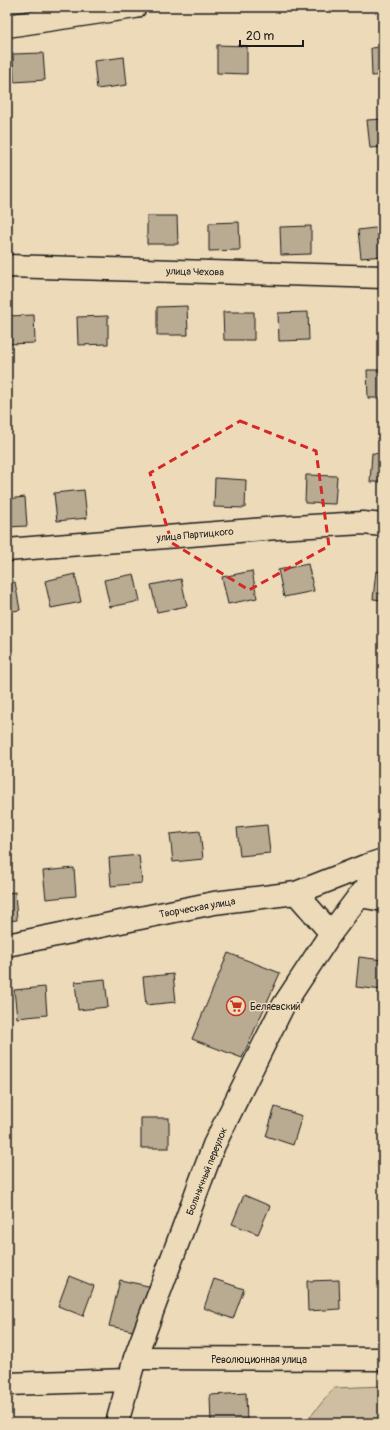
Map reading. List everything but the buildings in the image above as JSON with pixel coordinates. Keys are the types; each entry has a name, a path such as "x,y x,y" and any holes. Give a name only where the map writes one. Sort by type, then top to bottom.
{"street":[{"path":"7,26 135,7"},
{"name":"улица Чехова","path":"7,266 383,277"},
{"name":"улица Партицкого","path":"7,550 277,528 363,523 383,525"},
{"name":"Творческая улица","path":"7,945 214,903 296,893 383,860"},
{"name":"Больничный переулок","path":"117,1423 135,1358 214,1145 283,1006 331,933 359,896 383,869"},
{"path":"296,893 331,933"},
{"path":"359,896 383,900"},
{"name":"Революционная улица","path":"135,1358 383,1360"},
{"path":"7,1384 128,1380"}],"highlighted area":[{"path":"240,421 316,451 329,546 249,590 172,543 150,473"}],"shaded area":[{"path":"383,1386 383,1423 305,1423 334,1388"}],"place":[{"name":"Беляевский","path":"236,1006"}]}
